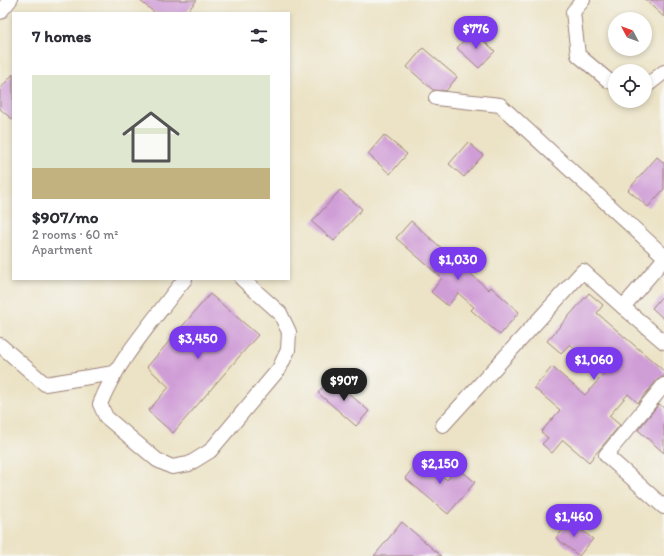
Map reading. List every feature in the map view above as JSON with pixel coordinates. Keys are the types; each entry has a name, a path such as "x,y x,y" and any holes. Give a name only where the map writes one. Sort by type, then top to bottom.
{"street":[{"path":"583,0 573,12 578,55 608,80"},
{"path":"652,81 664,72"},
{"path":"436,98 500,105 662,252 622,306"},
{"path":"443,425 583,271 664,342"},
{"path":"184,280 114,373 100,404 106,417 157,460 172,467 189,464 210,450 279,369 288,350 289,332 280,314 243,280"},
{"path":"0,345 45,384 114,373"},
{"path":"664,385 606,455 664,507"}],"building":[{"path":"139,0 197,0 187,12 154,12"},
{"path":"645,0 664,0 664,17"},
{"path":"472,31 495,51 479,68 457,48"},
{"path":"423,48 457,77 446,91 433,90 407,67"},
{"path":"12,75 12,119 0,109 0,89"},
{"path":"384,135 407,154 390,174 368,154"},
{"path":"468,142 483,155 464,177 449,164"},
{"path":"657,157 664,163 664,189 648,207 628,190"},
{"path":"340,190 362,209 334,241 312,222"},
{"path":"411,221 489,290 491,287 519,312 500,335 471,310 474,307 458,293 448,306 431,292 442,278 396,238"},
{"path":"589,293 603,305 597,313 664,371 664,376 657,380 638,403 628,394 609,416 620,425 589,462 563,440 552,453 542,444 548,438 541,432 560,410 534,388 552,367 585,395 604,374 570,344 561,353 547,341"},
{"path":"210,294 258,335 173,433 148,411 169,387 147,367"},
{"path":"664,294 664,319 652,308"},
{"path":"331,378 369,411 356,426 318,393"},
{"path":"659,404 664,408 664,453 638,430"},
{"path":"421,458 447,480 458,468 475,482 448,514 405,478"},
{"path":"570,521 593,539 579,556 556,538"},
{"path":"402,522 441,556 374,556"}]}
